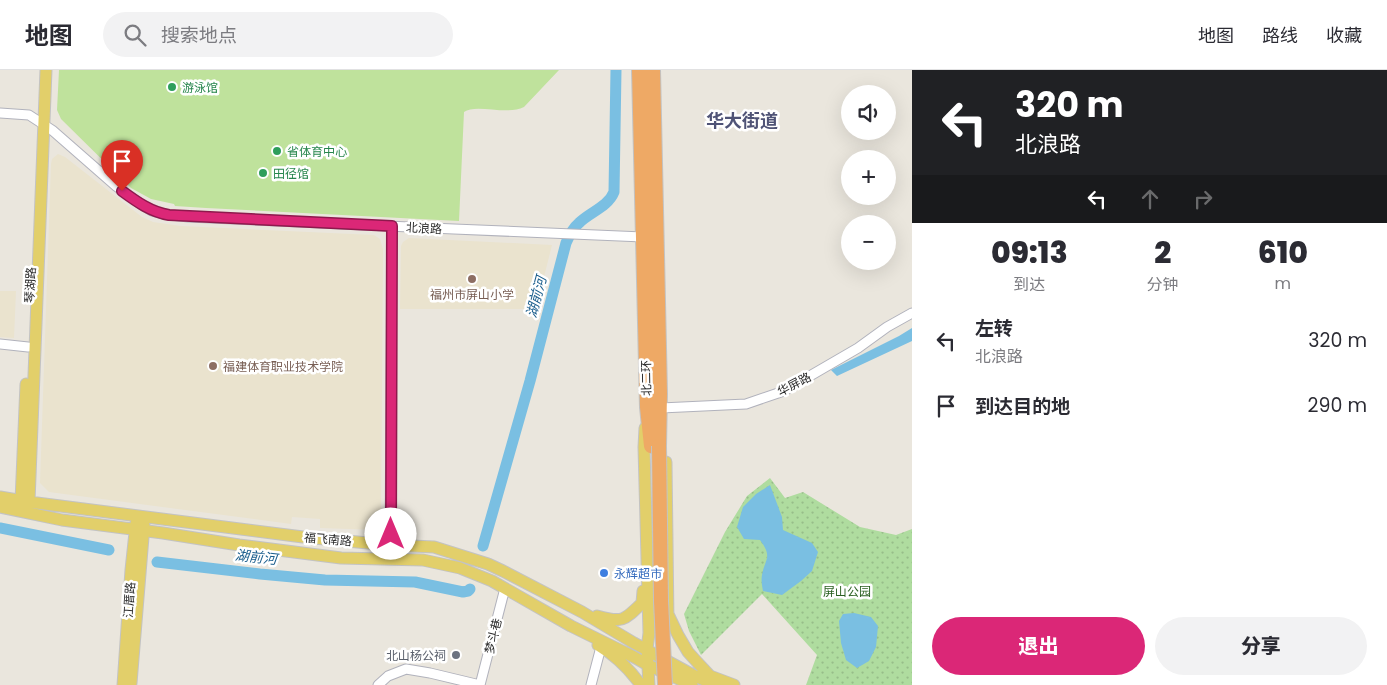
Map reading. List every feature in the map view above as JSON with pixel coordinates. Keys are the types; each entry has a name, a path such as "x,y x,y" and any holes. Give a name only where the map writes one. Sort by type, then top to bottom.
{"highway":[{"name":"北二环","path":"639,70 647,407 655,446 661,601 669,682"},
{"name":"北二环","path":"654,70 660,401 655,446 653,601 657,685"}],"main road":[{"name":"琴湖路","path":"25,502 28,347 41,122 40,70"},
{"path":"25,502 41,122 46,70"},
{"path":"660,401 666,447 669,682"},
{"path":"647,407 644,446 649,685"},
{"name":"福飞南路","path":"0,496 25,502 304,538 434,547 488,564 582,612 695,676 716,685"},
{"name":"福飞南路","path":"0,507 45,517 239,545 341,558 423,560 460,568 492,581 571,626 634,657 648,665 669,682 692,685"},
{"name":"江厝路","path":"123,685 131,570 141,516"},
{"name":"江厝路","path":"131,685 139,530"},
{"path":"582,612 608,619 623,620 642,603 646,542"},
{"path":"647,580 668,579"},
{"path":"505,588 558,624 601,647 616,658 641,685"},
{"path":"668,614 678,635 697,662 710,676 734,685"}],"street":[{"name":"北浪路","path":"0,113 29,115 41,122 122,191 142,205 169,215 643,237"},
{"path":"390,545 392,226"},
{"name":"华屏路","path":"660,401 746,404 784,391 858,348 887,327 912,314"},
{"path":"0,344 28,347"},
{"name":"梦斗巷","path":"480,685 505,588"},
{"path":"591,685 601,647"},
{"path":"378,685 388,676 406,669 480,685"}],"shaded area":[{"name":"福建体育职业技术学院","path":"58,154 65,157 142,217 153,222 181,226 374,235 380,239 383,249 381,522 379,530 320,528 320,519 292,517 291,524 49,492 40,483 51,164 52,159"},
{"name":"福州市屏山小学","path":"409,238 552,245 536,309 400,309 401,246"},
{"path":"0,291 16,291 14,338 0,337"}],"green space":[{"name":"省体育中心","path":"59,70 559,70 524,107 509,110 476,109 464,112 459,221 175,206 174,204 151,199 131,188 61,119 57,110"},
{"name":"屏山公园","path":"770,478 785,498 803,492 860,527 896,535 912,529 912,685 806,685 817,655 762,594 701,655 689,631 684,614 725,532 747,496"}],"water":[{"path":"912,328 912,341 837,376 831,370 899,336"},
{"path":"770,485 782,517 783,530 812,543 818,552 812,571 782,595 763,591 762,577 767,558 764,546 760,540 744,539 737,527 743,507 756,494"},
{"path":"854,613 871,617 878,626 876,647 869,661 857,668 846,660 841,643 839,621 843,614"}],"waterway":[{"name":"湖前河","path":"483,546 530,381 566,243 577,225 608,202 614,192 616,70"},
{"name":"湖前河","path":"0,528 109,550"},
{"name":"湖前河","path":"157,562 325,580 415,582 463,592 470,589"}],"place":[{"name":"游泳馆","path":"172,87"},
{"name":"省体育中心","path":"277,151"},
{"name":"田径馆","path":"263,173"},
{"name":"福州市屏山小学","path":"472,279"},
{"name":"福建体育职业技术学院","path":"213,366"},
{"name":"永辉超市","path":"604,573"},
{"name":"北山杨公祠","path":"456,655"}],"district":[{"name":"华大街道","path":"742,120"}],"route":[{"path":"122,191 147,208 169,215 392,226 391,534"}]}
